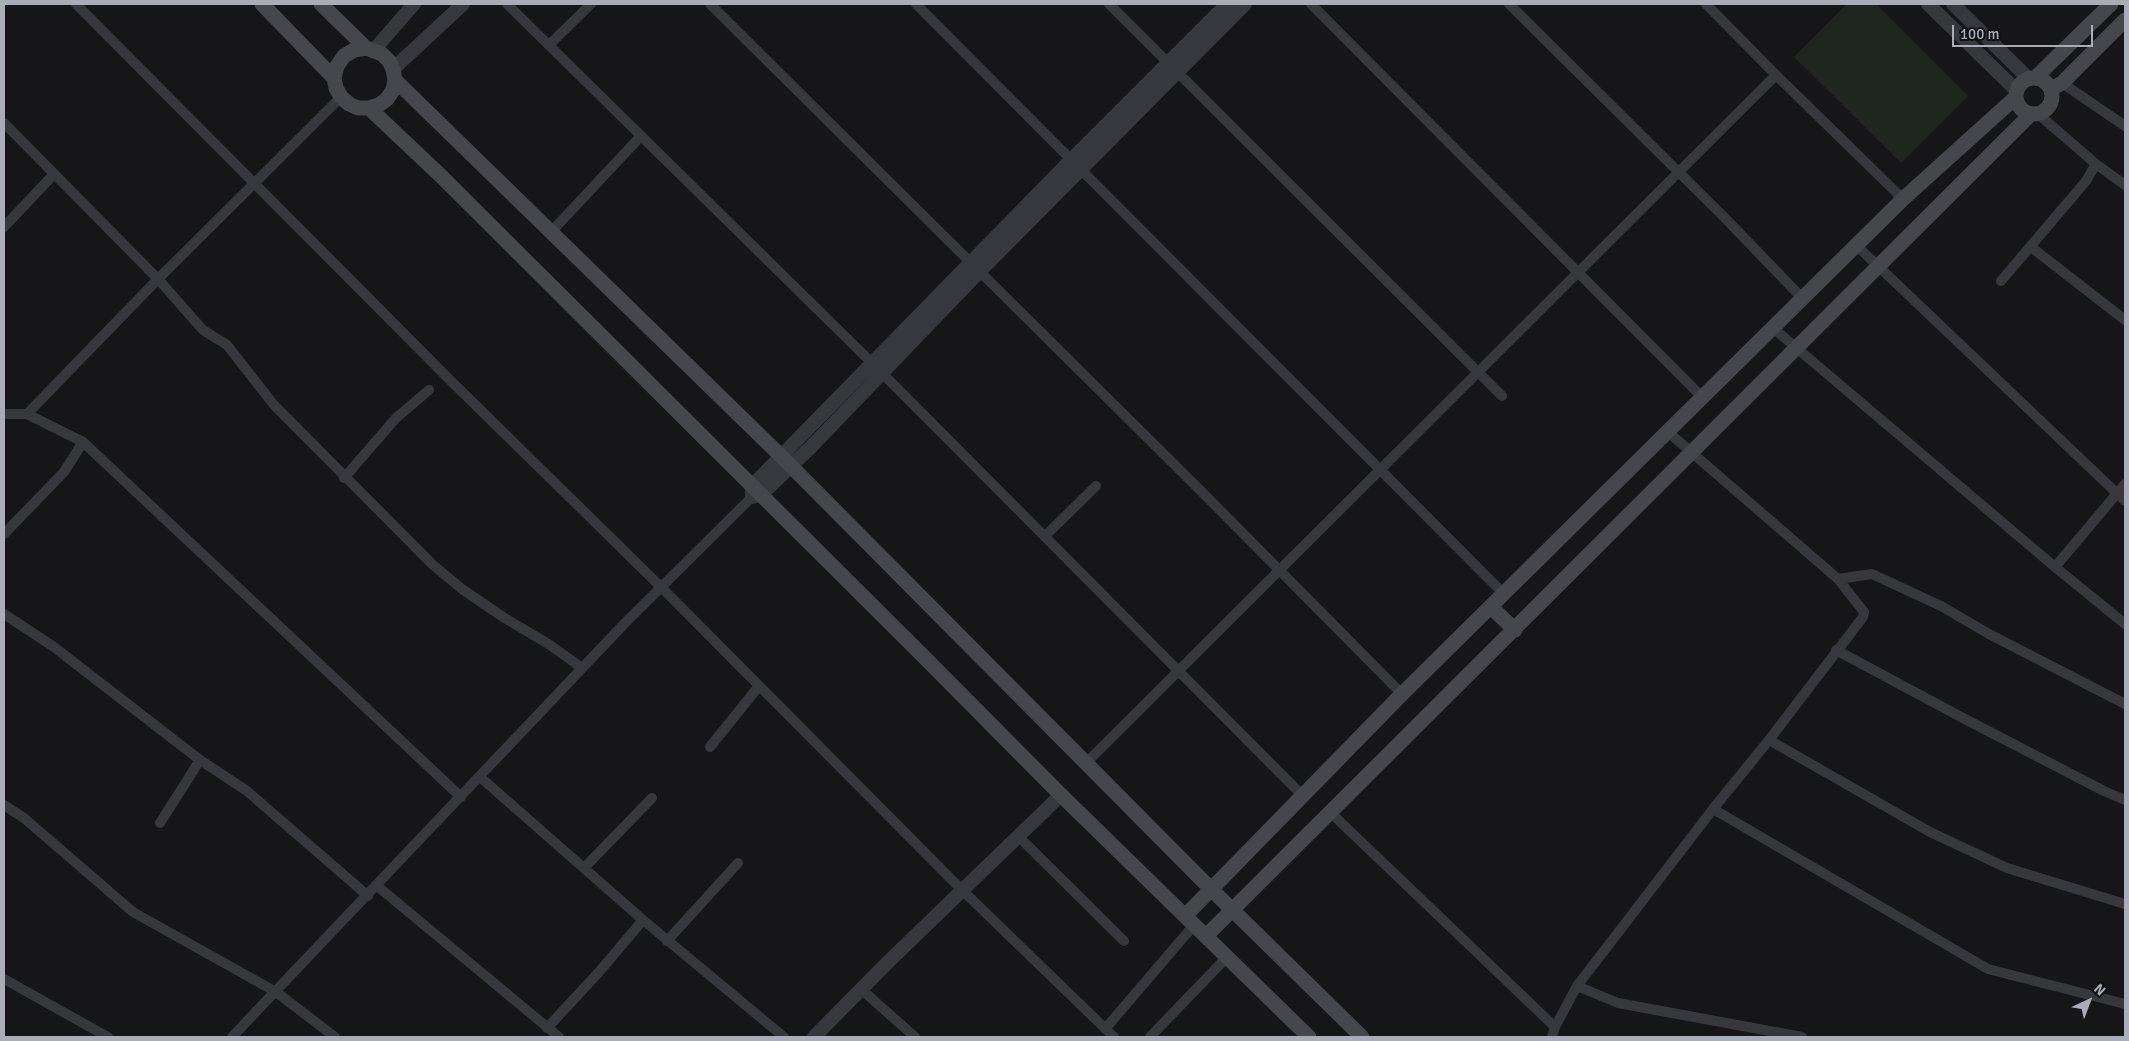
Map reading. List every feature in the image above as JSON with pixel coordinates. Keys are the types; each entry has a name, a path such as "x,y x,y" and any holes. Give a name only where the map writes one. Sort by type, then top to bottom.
{"main road":[{"path":"262,4 334,78"},
{"path":"321,4 370,49 389,61 394,74 551,232 786,462 1087,762 1211,889 1362,1037"},
{"path":"1189,921 1211,889 1402,694 1903,199 2016,94 2019,86 2032,78 2111,4"},
{"path":"1206,936 2034,114 2047,109 2056,86 2125,20"},
{"path":"370,49 354,50 344,56 337,66 334,78 341,98 358,108 369,108 379,105 387,99 393,90 394,74"},
{"path":"2032,78 2056,86"},
{"path":"2016,94 2020,108 2034,114"},
{"path":"369,108 441,176 755,493 926,658 1060,795 1309,1037"},
{"path":"1491,607 1515,630"}],"street":[{"path":"76,4 962,890 1114,1037"},
{"path":"370,49 414,4"},
{"path":"394,74 463,4"},
{"path":"507,4 877,368 1302,795"},
{"path":"549,45 591,4"},
{"path":"710,4 976,266 1402,694"},
{"path":"916,4 1504,594"},
{"path":"1109,4 1502,396"},
{"path":"1173,68 1228,4"},
{"path":"232,1037 368,896 582,668 976,266 1173,68 1245,4"},
{"path":"1311,4 1703,398"},
{"path":"1509,4 1680,173 1803,299"},
{"path":"1706,4 1903,199"},
{"path":"1928,4 2016,94"},
{"path":"1953,4 2032,78"},
{"path":"1087,762 1578,272 1680,173 1776,75"},
{"path":"2056,86 2125,126"},
{"path":"27,414 158,279 341,98"},
{"path":"2034,114 2125,185"},
{"path":"4,123 158,279 204,330 227,345 274,405 344,478 433,565 462,589 550,645 582,668"},
{"path":"551,232 641,136"},
{"path":"2001,281 2086,181 2096,164"},
{"path":"4,227 54,174"},
{"path":"1857,246 2121,497"},
{"path":"2031,247 2125,320"},
{"path":"1773,328 1796,350 2125,624"},
{"path":"344,478 396,418 429,390"},
{"path":"4,414 27,414 84,442 461,797"},
{"path":"1331,813 1554,1032 1577,986 1713,809 1769,740 1864,612 1838,578 1691,454 1668,432"},
{"path":"4,534 64,472 84,442"},
{"path":"2055,567 2121,497 2125,484"},
{"path":"1045,536 1096,486"},
{"path":"1838,578 1872,574 1941,606 1989,634 2125,704"},
{"path":"4,614 54,647 200,760 247,791 368,896"},
{"path":"1836,650 1978,726 2125,800"},
{"path":"710,747 760,686"},
{"path":"1769,740 1930,832 2007,868 2125,904"},
{"path":"160,823 200,760"},
{"path":"480,777 643,920 784,1037"},
{"path":"814,1037 1060,795"},
{"path":"584,868 652,798"},
{"path":"4,805 24,818 133,912 276,992 335,1037"},
{"path":"1713,809 1988,969 2125,1004"},
{"path":"1018,836 1124,941"},
{"path":"668,940 738,863"},
{"path":"376,886 559,1037"},
{"path":"547,1028 599,972 643,920"},
{"path":"1105,1029 1189,921"},
{"path":"1150,1037 1227,957"},
{"path":"4,979 108,1037"},
{"path":"1577,986 1618,1003 1802,1037"},
{"path":"861,989 915,1037"}],"shaded area":[{"path":"1847,4 1876,4 1968,96 1901,163 1794,57"}]}
